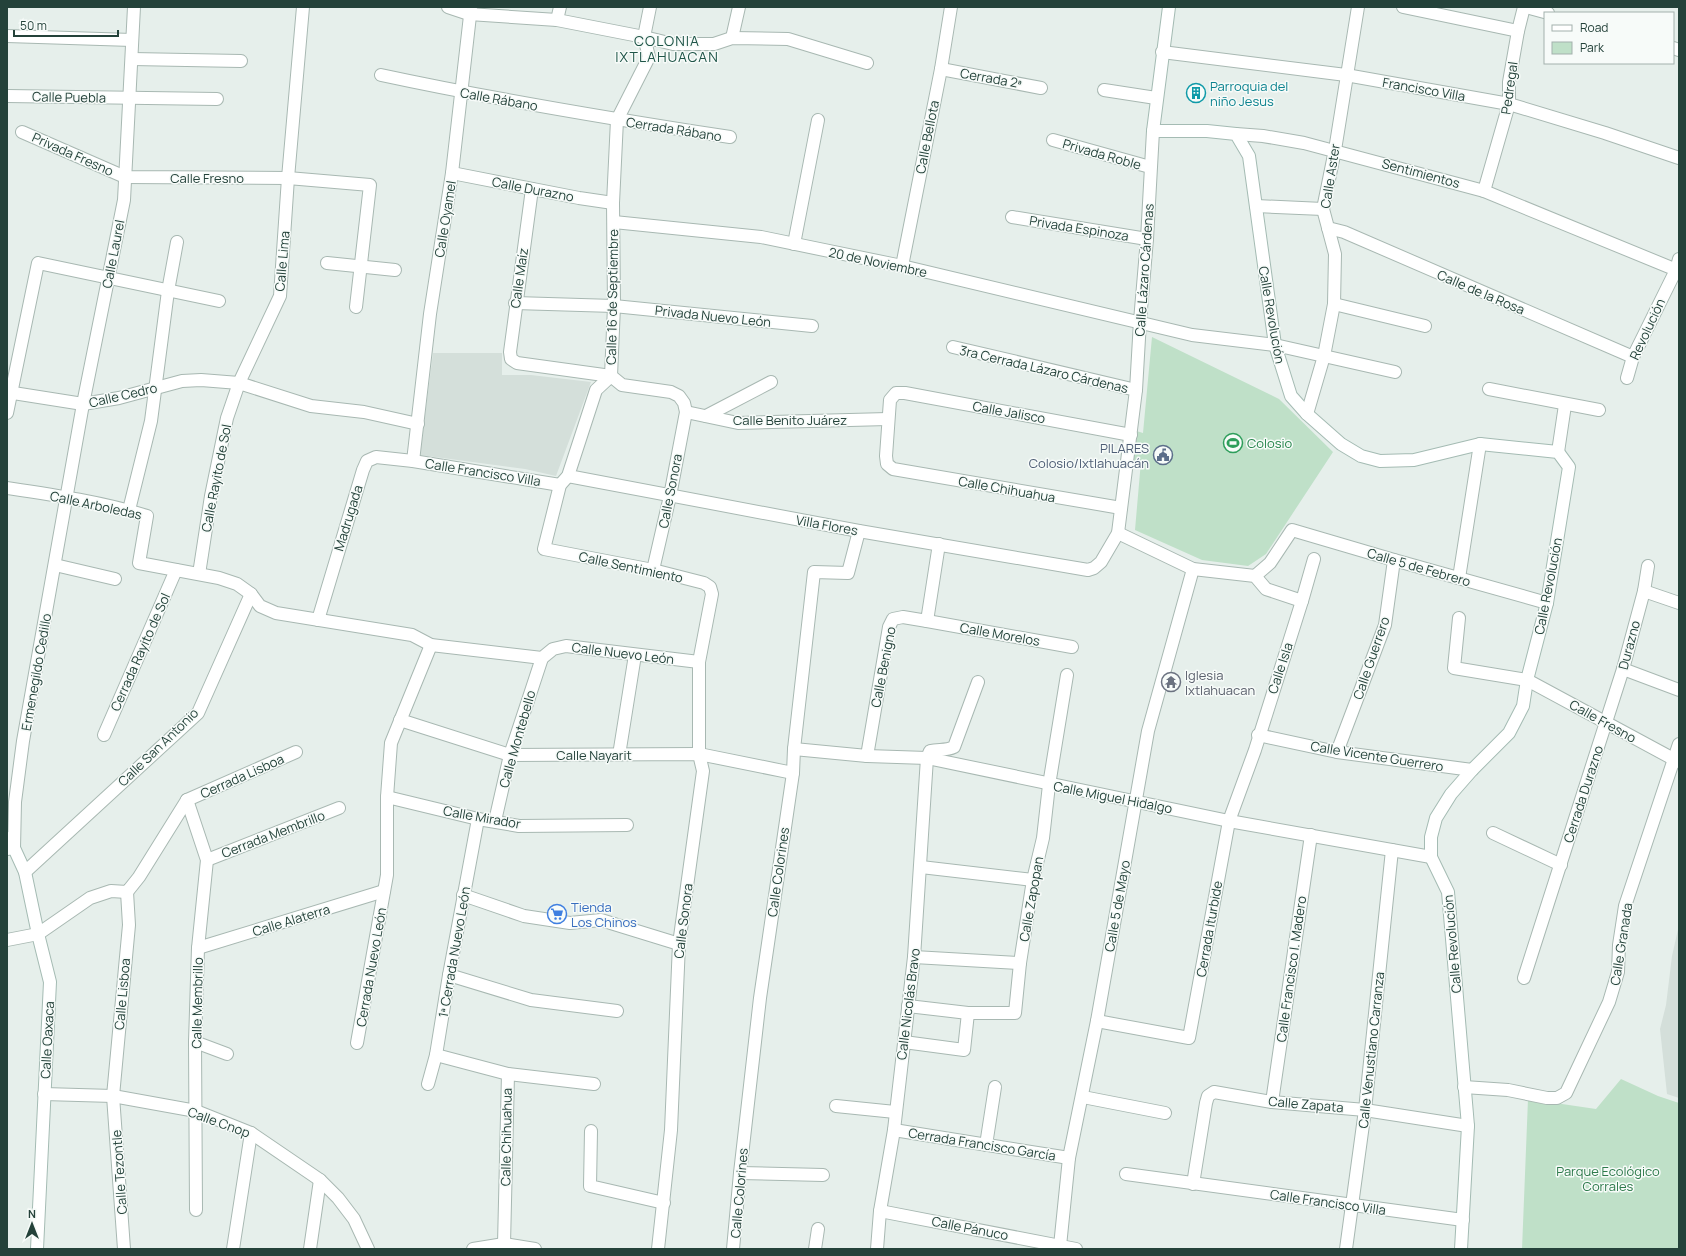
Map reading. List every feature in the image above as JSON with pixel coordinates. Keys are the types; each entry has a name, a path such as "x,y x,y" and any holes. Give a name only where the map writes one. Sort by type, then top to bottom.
{"street":[{"name":"Calle Laurel","path":"66,497 124,200 134,7"},
{"name":"Calle Lima","path":"239,383 280,296 288,178 303,7"},
{"path":"448,7 470,11 557,20 672,44 714,44 732,38 788,39 866,63"},
{"path":"557,20 560,7"},
{"path":"644,37 650,7"},
{"path":"732,38 738,7"},
{"name":"Calle Bellota","path":"902,266 941,69 951,7"},
{"name":"Calle Aster","path":"1307,414 1324,356 1334,304 1336,254 1323,209 1335,150 1358,7"},
{"path":"1403,7 1518,31"},
{"path":"1525,7 1544,12"},
{"name":"Pedregal","path":"1484,191 1509,104 1509,82 1518,31 1525,7"},
{"name":"Calle Lázaro Cárdenas","path":"1118,533 1136,390 1147,239 1150,168 1166,8"},
{"name":"Calle Oyamel","path":"418,424 430,314 463,92 470,11"},
{"path":"7,36 132,40"},
{"name":"Calle 16 de Septiembre","path":"544,548 564,480 596,390 611,376 614,306 613,203 618,120 649,57 644,37"},
{"name":"Francisco Villa","path":"1162,52 1346,75 1509,104 1605,133 1679,158"},
{"path":"132,59 241,61"},
{"name":"Cerrada 2ª","path":"941,69 1041,88"},
{"name":"Calle Rábano","path":"381,75 463,92 618,120"},
{"path":"1104,90 1156,98"},
{"name":"Calle Puebla","path":"7,96 130,99 217,99"},
{"name":"Cerrada Rábano","path":"618,120 730,137"},
{"path":"794,244 818,120"},
{"name":"Sentimientos","path":"1153,131 1207,131 1263,136 1304,142 1335,150 1484,191 1678,267"},
{"name":"Privada Fresno","path":"22,132 125,177"},
{"name":"Calle Revolución","path":"1236,134 1249,156 1275,345 1291,396 1307,414 1341,444 1361,456 1380,462 1414,460 1480,444 1558,452 1569,466 1547,603 1527,680 1523,706 1509,733 1472,770 1451,794 1436,818 1431,837 1431,857 1448,892 1468,1126 1461,1249"},
{"name":"Privada Roble","path":"1053,140 1150,168"},
{"name":"Calle Durazno","path":"452,173 613,203"},
{"name":"Calle Fresno","path":"125,177 288,178"},
{"path":"288,178 370,185 356,307"},
{"name":"Calle Maíz","path":"532,189 515,303 510,352 511,359 517,363 611,376"},
{"path":"1256,206 1323,209"},
{"name":"Privada Espinoza","path":"1012,217 1147,239"},
{"name":"20 de Noviembre","path":"614,222 761,237 902,266 1192,334 1275,345 1395,372"},
{"name":"Calle de la Rosa","path":"1328,228 1344,232 1633,357"},
{"path":"129,510 151,421 168,290 177,242"},
{"path":"327,263 395,270"},
{"path":"7,413 9,392 38,264 219,301"},
{"name":"Revolución","path":"1626,378 1633,357 1678,267"},
{"name":"Privada Nuevo León","path":"515,303 614,306 812,326"},
{"path":"1334,304 1425,326"},
{"name":"3ra Cerrada Lázaro Cárdenas","path":"953,347 1136,390"},
{"path":"611,376 622,385 671,392 679,396 684,403 686,412"},
{"name":"Calle Cedro","path":"9,392 83,404 119,398 182,381 201,380 239,383"},
{"path":"706,416 771,382"},
{"path":"239,383 311,406 364,412 418,424"},
{"name":"Calle Rayito de Sol","path":"199,574 211,496 227,418 239,383"},
{"path":"1489,389 1565,405 1599,410"},
{"name":"Calle Jalisco","path":"888,419 890,400 896,393 905,393 1131,435"},
{"path":"1558,452 1565,405"},
{"name":"Calle Benito Juárez","path":"686,412 738,422 888,419"},
{"name":"Calle Sonora","path":"653,570 670,496 686,412"},
{"name":"Calle Chihuahua","path":"888,419 886,456 887,464 893,469 1121,508"},
{"name":"Calle Francisco Villa","path":"418,424 413,461 564,480"},
{"path":"1459,578 1480,444"},
{"name":"Madrugada","path":"318,620 367,461 376,457 413,461"},
{"name":"Villa Flores","path":"564,480 670,496 859,531 1088,570 1094,568 1101,562 1118,533"},
{"name":"Calle Arboledas","path":"7,488 66,497 129,510 148,516 139,563 199,574"},
{"name":"Ermenegildo Cedillo","path":"9,845 24,741 66,497"},
{"name":"Calle 5 de Febrero","path":"1255,576 1270,563 1292,530 1547,603"},
{"name":"Calle Colorines","path":"734,1249 740,1173 760,998 793,773 794,749 814,572 848,573 859,531"},
{"path":"1118,533 1193,569 1255,576 1266,589 1302,601"},
{"path":"927,621 939,544"},
{"name":"Calle Sentimiento","path":"544,548 653,570 704,583 710,587 712,594"},
{"name":"Calle Isla","path":"1229,822 1255,750 1258,735 1302,601 1314,559"},
{"name":"Calle Guerrero","path":"1337,752 1385,625 1394,560"},
{"path":"55,565 115,579"},
{"name":"Durazno","path":"1606,723 1624,669 1644,591 1648,566"},
{"name":"Calle 5 de Mayo","path":"1060,1246 1070,1158 1097,1021 1148,731 1193,569"},
{"name":"Cerrada Rayito de Sol","path":"104,735 176,570"},
{"path":"199,574 219,578 237,584 251,594 260,606 276,613 412,635 431,645 542,658"},
{"path":"1644,591 1679,603"},
{"name":"Calle San Antonio","path":"25,872 198,713 251,594"},
{"name":"Calle Sonora","path":"658,1249 671,1130 680,944 703,771 699,754 699,662 712,594"},
{"name":"Calle Benigno","path":"867,756 889,627 893,619 903,617 927,621"},
{"name":"Calle Fresno","path":"1460,618 1454,668 1527,680 1570,702 1676,761"},
{"name":"Calle Morelos","path":"927,621 1072,647"},
{"path":"384,891 387,875 387,797 391,743 431,645"},
{"name":"Calle Nuevo León","path":"542,658 553,649 566,646 699,662"},
{"path":"619,755 635,655"},
{"name":"Calle Montebello","path":"496,821 510,755 542,658"},
{"path":"1624,669 1679,690"},
{"path":"1049,785 1067,676"},
{"path":"927,758 930,751 947,751 954,747 978,682"},
{"name":"Calle Nayarit","path":"400,720 510,755 699,754 793,773"},
{"name":"Cerrada Durazno","path":"1524,978 1606,723"},
{"name":"Calle Vicente Guerrero","path":"1258,735 1337,752 1472,770"},
{"name":"Calle Granada","path":"1464,1087 1508,1090 1547,1098 1557,1098 1566,1093 1609,1002 1614,988 1618,972 1619,944 1625,906 1676,761 1679,744"},
{"name":"Calle Miguel Hidalgo","path":"794,749 867,756 927,758 1229,822 1431,857"},
{"name":"Cerrada Lisboa","path":"187,800 296,752"},
{"name":"Calle Nicolás Bravo","path":"877,1249 880,1211 894,1130 914,957 927,758"},
{"name":"Calle Zapopan","path":"968,1013 1015,1013 1020,963 1033,880 1043,838 1049,785"},
{"name":"Calle Mirador","path":"387,797 478,819 519,826 627,825"},
{"path":"7,940 38,934 90,898 111,891 127,892 139,877 187,800"},
{"name":"Calle Membrillo","path":"187,800 207,860 198,948 195,1042 196,1210"},
{"name":"Cerrada Membrillo","path":"207,860 339,808"},
{"name":"1ª Cerrada Nuevo León","path":"428,1084 436,1055 463,896 478,819"},
{"name":"Cerrada Iturbide","path":"1097,1021 1189,1038 1229,822"},
{"path":"1493,833 1561,864"},
{"name":"Calle Francisco I. Madero","path":"1272,1102 1311,835"},
{"name":"Calle Oaxaca","path":"9,845 25,872 50,982 37,1249"},
{"name":"Calle Venustiano Carranza","path":"1346,1249 1365,1110 1392,850"},
{"path":"921,867 1033,880"},
{"name":"Calle Alaterra","path":"198,948 384,891"},
{"name":"Cerrada Nuevo León","path":"357,1043 384,891"},
{"name":"Calle Lisboa","path":"113,1096 129,925 127,892"},
{"path":"463,896 524,916 570,923 601,920 680,944"},
{"path":"914,957 1020,963"},
{"path":"449,975 531,1000 617,1011"},
{"path":"904,1042 964,1050 968,1013 908,1006"},
{"path":"195,1042 227,1054"},
{"name":"Calle Chihuahua","path":"436,1055 508,1074 503,1247"},
{"path":"508,1074 594,1084"},
{"path":"986,1144 995,1088"},
{"name":"Calle Zapata","path":"1193,1184 1206,1103 1208,1096 1214,1092 1272,1102 1365,1110 1468,1126"},
{"name":"Calle Cnop","path":"44,1094 113,1096 196,1111 251,1133 320,1180 338,1198 354,1220 368,1249"},
{"name":"Calle Tezontle","path":"113,1096 124,1249"},
{"path":"1083,1097 1164,1113"},
{"path":"836,1106 896,1112"},
{"name":"Cerrada Francisco García","path":"894,1130 1070,1158"},
{"path":"591,1131 590,1186 664,1203"},
{"path":"233,1249 251,1133"},
{"path":"740,1173 824,1175"},
{"name":"Calle Francisco Villa","path":"1126,1174 1463,1220"},
{"path":"310,1249 320,1180"},
{"name":"Calle Pánuco","path":"880,1211 1025,1244 1060,1246 1076,1249"},
{"path":"815,1249 818,1229"},
{"path":"472,1249 503,1247 535,1249"}],"shaded area":[{"path":"433,353 502,353 502,375 531,375 591,382 556,476 525,469 420,455"},
{"path":"1679,925 1679,1098 1667,1094 1660,1029 1666,1005 1672,956"}],"green space":[{"name":"Colosio","path":"1152,337 1279,399 1333,452 1266,554 1248,566 1202,560 1135,530 1141,461 1129,461 1133,430 1143,433"},
{"name":"Parque Ecológico Corrales","path":"1621,1079 1658,1096 1679,1103 1679,1249 1522,1249 1528,1099 1596,1109"}],"place":[{"name":"Parroquia del niño Jesus","path":"1196,93"},
{"name":"Colosio","path":"1233,443"},
{"name":"PILARES Colosio/Ixtlahuacán","path":"1163,455"},
{"name":"Iglesia Ixtlahuacan","path":"1171,682"},
{"name":"Tienda Los Chinos","path":"557,914"}],"district":[{"name":"COLONIA IXTLAHUACAN","path":"667,48"}]}
